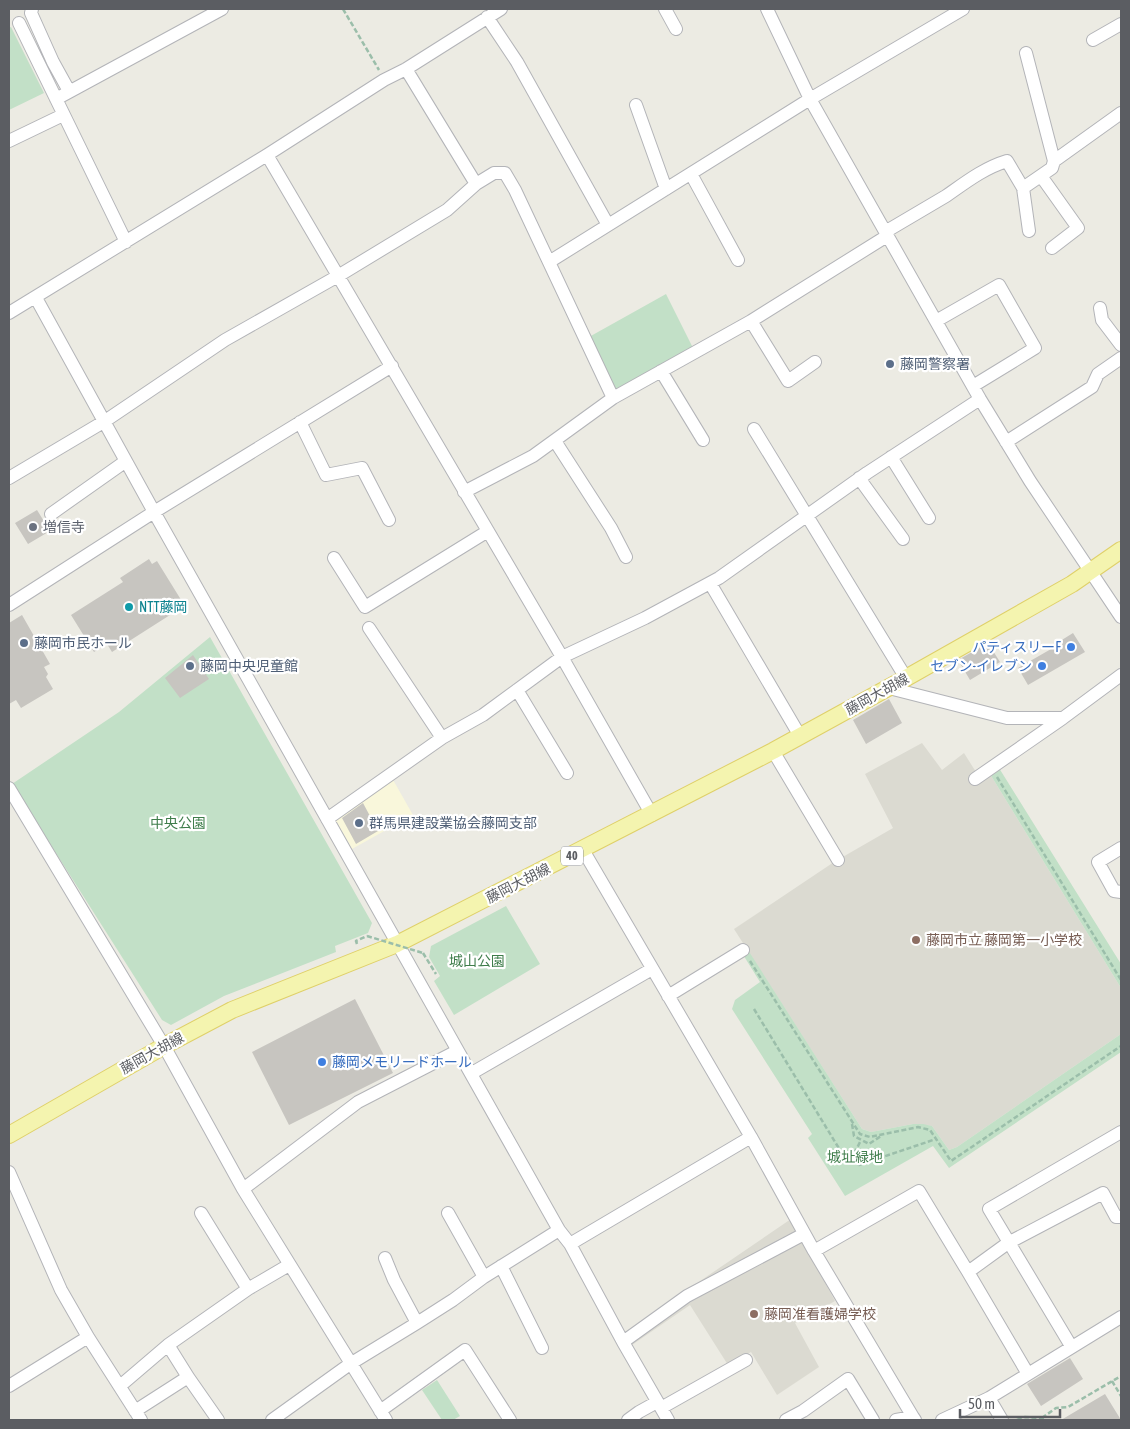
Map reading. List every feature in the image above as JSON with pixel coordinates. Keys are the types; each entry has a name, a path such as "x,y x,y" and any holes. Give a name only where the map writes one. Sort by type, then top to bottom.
{"main road":[{"name":"藤岡大胡線","path":"9,1135 164,1046 232,1010 397,944 652,815 889,688 1090,572 1121,550"}],"street":[{"path":"32,9 31,13 53,62 69,91"},
{"path":"56,99 222,9"},
{"path":"9,313 501,9"},
{"path":"665,9 676,29"},
{"path":"768,9 810,99 980,399 1030,481 1121,617"},
{"path":"549,262 810,99 963,9"},
{"path":"488,17 517,62 608,225"},
{"path":"19,23 126,242"},
{"path":"1093,40 1121,24"},
{"path":"1023,188 1052,168 1054,161 1026,52"},
{"path":"406,69 476,184"},
{"path":"636,105 666,189"},
{"path":"1054,161 1121,113"},
{"path":"9,141 63,115"},
{"path":"267,155 562,656 652,815"},
{"path":"464,492 533,456 613,398 751,321 980,172 994,165 1007,161 1023,188 1028,231"},
{"path":"9,478 105,422 225,340 338,276 447,210 476,184 494,173 505,173 515,190 613,398"},
{"path":"691,174 738,260"},
{"path":"1041,176 1078,228 1052,248"},
{"path":"936,321 999,285 1035,348 973,386"},
{"path":"36,298 397,944 472,1073 559,1230 570,1244 622,1342 668,1420"},
{"path":"1100,308 1102,320 1121,345"},
{"path":"751,321 788,381 815,362"},
{"path":"1006,442 1092,388 1098,374 1121,358"},
{"path":"9,605 154,512 392,366"},
{"path":"661,371 704,440"},
{"path":"327,819 442,738 483,715 562,656 645,618 710,583 808,516 859,478 980,399"},
{"path":"300,422 326,475 362,468 389,520"},
{"path":"754,429 906,678"},
{"path":"555,440 626,557"},
{"path":"891,457 929,518"},
{"path":"51,514 126,461"},
{"path":"859,478 903,539"},
{"path":"334,558 365,607 488,531"},
{"path":"710,583 800,736"},
{"path":"369,628 442,738"},
{"path":"975,779 1121,675"},
{"path":"889,688 1007,718 1063,718"},
{"path":"517,690 567,774"},
{"path":"773,751 838,860"},
{"path":"9,790 164,1046 243,1189 383,1416 465,1350 510,1420"},
{"path":"1121,848 1098,862 1114,891 1121,892"},
{"path":"583,850 752,1137 804,1234 914,1419 896,1420"},
{"path":"668,996 742,950"},
{"path":"472,1073 652,969"},
{"path":"243,1189 358,1102 458,1051"},
{"path":"1076,1347 988,1209 1121,1132"},
{"path":"570,1244 752,1137"},
{"path":"9,1172 61,1290 88,1338 138,1416 188,1377"},
{"path":"814,1251 919,1191 1028,1374"},
{"path":"968,1272 1008,1243 1103,1193 1116,1217 1121,1217"},
{"path":"202,1213 248,1289"},
{"path":"448,1213 484,1277"},
{"path":"272,1420 350,1364 453,1300 484,1277 559,1230"},
{"path":"622,1342 687,1296 804,1234"},
{"path":"385,1258 394,1280 417,1323"},
{"path":"120,1386 168,1345 248,1289 289,1265"},
{"path":"501,1266 542,1348"},
{"path":"942,1420 989,1398 1076,1347 1121,1316"},
{"path":"10,1381 88,1338"},
{"path":"168,1345 218,1420"},
{"path":"628,1420 639,1412 659,1405 746,1360"},
{"path":"786,1420 803,1411 848,1379 873,1420"},
{"path":"989,1398 1002,1420"}],"path":[{"path":"343,9 384,80"},
{"path":"991,768 1121,980"},
{"path":"357,944 356,941 367,936 423,953 436,974"},
{"path":"742,950 860,1134 870,1138 918,1127 930,1130 951,1161 1121,1046"},
{"path":"426,967 430,965"},
{"path":"754,1009 843,1155 859,1165 936,1139"},
{"path":"851,1122 854,1136 869,1144 882,1135"},
{"path":"851,1160 861,1140"},
{"path":"1018,1420 1025,1417 1043,1419 1056,1408 1068,1406 1121,1376"},
{"path":"1112,1382 1121,1396"}],"shaded area":[{"name":"藤岡市立 藤岡第一小学校","path":"922,743 942,770 964,753 981,780 990,774 1121,988 1121,1034 957,1147 949,1150 932,1126 913,1124 871,1132 862,1129 734,929 834,862 893,828 865,774"},
{"path":"392,778 413,815 352,849 335,819"},
{"name":"藤岡准看護婦学校","path":"791,1219 835,1301 795,1323 819,1367 777,1395 751,1352 728,1365 690,1305 632,1345 624,1333"}],"green space":[{"path":"11,27 44,93 9,110 9,28"},
{"path":"666,294 693,348 616,393 589,337"},
{"name":"中央公園","path":"210,637 372,923 368,933 335,946 336,952 224,996 171,1025 162,1020 12,784 119,712"},
{"path":"999,768 1121,964 1121,988 990,774"},
{"name":"城山公園","path":"506,906 540,964 454,1015 434,981 440,976 429,957 431,946"},
{"name":"城址緑地","path":"748,950 862,1129 871,1132 913,1124 932,1126 949,1150 957,1147 1121,1034 1121,1052 949,1168 933,1146 845,1196 808,1138 812,1134 732,1009 735,1000 760,982 742,953"},
{"path":"437,1380 460,1416 453,1420 442,1420 422,1390"}],"building":[{"name":"増信寺","path":"37,510 50,531 28,544 15,523"},
{"name":"NTT藤岡","path":"149,559 152,564 157,561 183,603 169,612 170,615 112,652 107,644 94,652 71,615 123,582 120,578"},
{"name":"藤岡市民ホール","path":"22,615 50,664 44,667 48,674 46,677 53,689 21,708 16,700 9,704 9,623"},
{"name":"セブン-イレブン","path":"1073,633 1085,652 1028,685 1018,668 1058,645 1057,643"},
{"path":"988,643 1000,662 970,680 958,660"},
{"name":"藤岡中央児童館","path":"193,655 209,679 180,698 165,678"},
{"path":"889,699 902,723 866,744 853,720"},
{"name":"群馬県建設業協会藤岡支部","path":"363,803 378,831 356,844 342,818"},
{"name":"藤岡メモリードホール","path":"355,999 393,1073 289,1125 252,1052"},
{"path":"1070,1358 1083,1379 1041,1406 1027,1384"},
{"path":"1105,1394 1121,1420 1061,1420"}],"place":[{"name":"藤岡警察署","path":"890,364"},
{"name":"増信寺","path":"33,527"},
{"name":"NTT藤岡","path":"129,607"},
{"name":"藤岡市民ホール","path":"24,643"},
{"name":"パティスリーF","path":"1071,647"},
{"name":"藤岡中央児童館","path":"190,666"},
{"name":"セブン-イレブン","path":"1042,666"},
{"name":"群馬県建設業協会藤岡支部","path":"359,823"},
{"name":"藤岡市立 藤岡第一小学校","path":"916,940"},
{"name":"藤岡メモリードホール","path":"322,1062"},
{"name":"藤岡准看護婦学校","path":"754,1314"}]}
